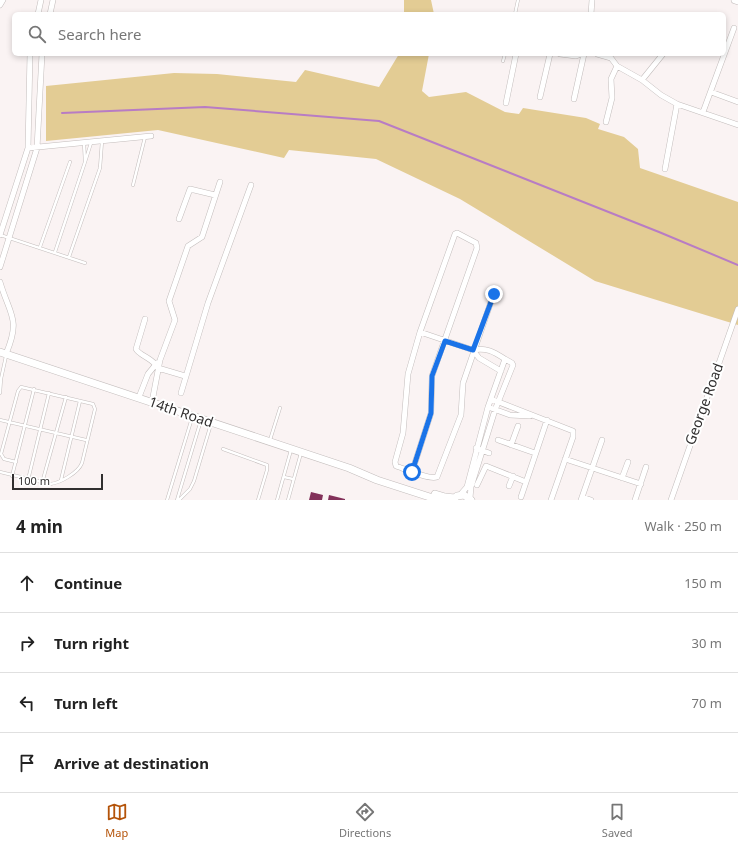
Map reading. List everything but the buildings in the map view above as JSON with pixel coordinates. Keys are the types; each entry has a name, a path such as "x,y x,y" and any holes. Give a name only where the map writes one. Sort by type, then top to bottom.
{"street":[{"path":"0,5 3,0"},
{"path":"38,12 41,0"},
{"path":"50,12 53,0"},
{"path":"591,12 592,0"},
{"path":"726,50 734,28"},
{"path":"0,235 28,148 30,56"},
{"path":"0,267 37,148 42,56"},
{"path":"506,104 516,56"},
{"path":"540,97 550,56"},
{"path":"574,99 583,56"},
{"path":"604,56 611,58 617,66 642,80 661,95 677,104 737,124"},
{"path":"642,80 661,56"},
{"path":"703,112 724,56"},
{"path":"606,122 612,98 611,79 617,66"},
{"path":"711,92 738,102"},
{"path":"665,169 677,104"},
{"path":"28,148 148,136"},
{"path":"152,402 157,366 174,320 169,304 172,294 188,246 202,237 220,182"},
{"path":"180,393 205,318 208,303 251,185"},
{"path":"179,219 190,189 215,195"},
{"path":"412,472 431,413 432,376 477,246 476,243 457,233 453,235 420,332 408,374 403,433 395,464 412,472 432,479 437,477 461,415 463,383 473,350 494,294"},
{"path":"0,282 14,320 13,336 3,353"},
{"name":"George Road","path":"671,500 738,309"},
{"path":"145,319 136,349 138,352 148,357 157,366 185,376"},
{"path":"420,332 473,350 481,348 488,349 513,364 495,410 486,452 471,487 471,499"},
{"path":"473,350 479,358 501,371"},
{"name":"14th Road","path":"3,353 139,397 362,473 377,480 439,500"},
{"path":"456,498 467,487 488,407 505,359"},
{"path":"139,397 148,374 157,366"},
{"path":"491,399 573,431 573,437 551,500"},
{"path":"488,407 515,416 532,416"},
{"path":"521,497 547,420"},
{"path":"511,445 518,426"},
{"path":"498,440 535,453"},
{"path":"591,500 582,498 602,440"},
{"path":"476,448 486,452"},
{"path":"565,459 641,484"},
{"path":"622,478 628,462"},
{"path":"477,485 486,466 526,482"},
{"path":"635,500 646,467"},
{"name":"14th Road","path":"362,473 380,476 445,497 471,499"},
{"path":"508,486 512,476"}],"lane":[{"path":"515,12 518,0"},
{"path":"503,62 504,56"},
{"path":"133,185 148,136"},
{"path":"69,257 98,172 102,141"},
{"path":"55,252 91,142"},
{"path":"84,143 85,162"},
{"path":"40,247 70,162"},
{"path":"0,235 85,262"},
{"path":"0,393 3,353"},
{"path":"0,472 28,480 53,484 80,468 95,406 94,404 34,389 24,387 20,389 1,456 4,459 16,462"},
{"path":"12,476 34,389"},
{"path":"28,480 49,393"},
{"path":"42,483 66,397"},
{"path":"61,480 80,401"},
{"path":"269,442 280,408"},
{"path":"167,500 193,416"},
{"path":"178,500 201,419"},
{"path":"0,420 10,421 86,440"},
{"path":"178,500 194,481 212,422"},
{"path":"223,449 267,465 267,470 258,500"},
{"path":"277,500 291,449"},
{"path":"288,500 301,453"},
{"path":"284,477 294,479"}],"shaded area":[{"path":"404,0 431,0 434,12 404,12"},
{"path":"398,56 429,56 422,91 429,97 466,92 505,112 519,114 523,108 586,118 600,124 598,129 624,137 638,149 640,168 738,202 738,325 595,281 460,199 376,159 289,150 284,158 158,130 46,141 46,86 174,73 217,74 296,82 305,70 379,87"}],"waterway":[{"path":"62,113 205,107 379,121 659,232 738,265"}],"route":[{"path":"412,472 431,413 432,376 445,341 473,350 494,294"}]}
